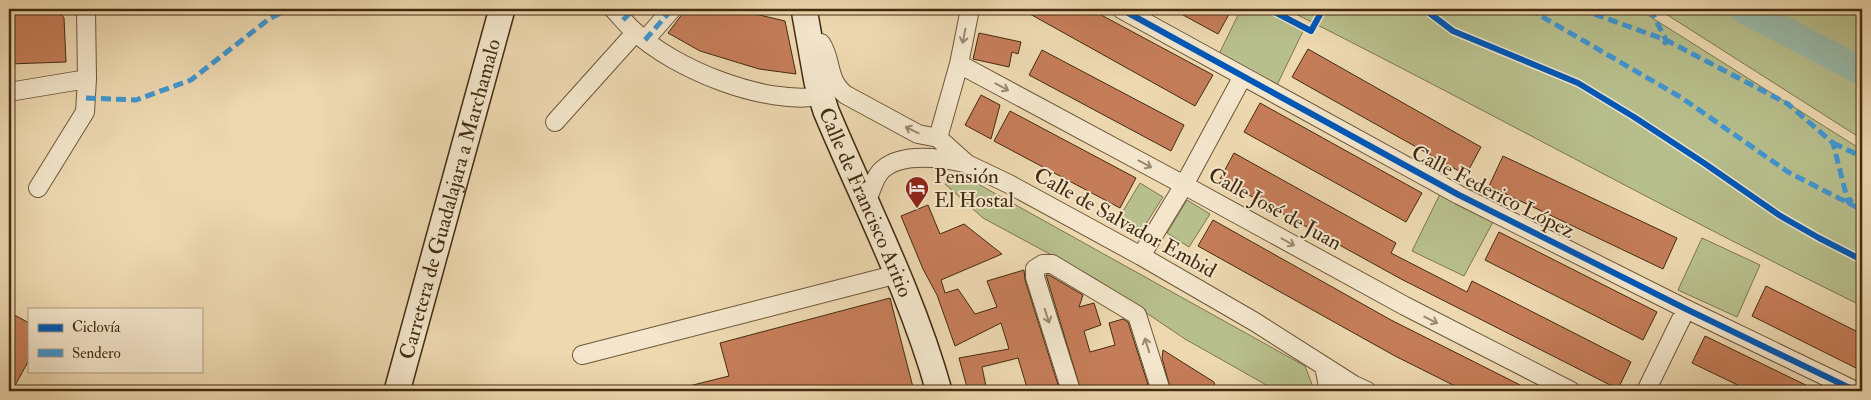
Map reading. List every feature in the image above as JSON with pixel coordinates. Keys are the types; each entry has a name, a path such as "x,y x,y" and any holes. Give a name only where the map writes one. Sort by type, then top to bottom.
{"main road":[{"name":"Carretera de Guadalajara a Marchamalo","path":"397,391 502,9"},
{"name":"Calle de Francisco Aritio","path":"804,9 821,96 861,194 884,239 929,356 939,391"},
{"path":"815,9 831,95 876,207 884,239"}],"street":[{"path":"38,188 85,112 87,79 86,9"},
{"path":"555,122 630,22 672,9"},
{"path":"938,138 959,64 970,9"},
{"name":"Calle Federico López","path":"1121,9 1459,195 1686,309 1856,391"},
{"path":"630,22 671,57 696,71 747,90 807,99 821,96"},
{"name":"Calle de Salvador Embid","path":"821,43 833,80 840,90 918,134 938,138 968,164 1009,184 1141,256 1255,322 1356,389"},
{"name":"Calle José de Juan","path":"959,64 1405,306 1571,391"},
{"path":"1141,256 1184,185 1243,76"},
{"path":"9,92 87,79"},
{"path":"870,193 880,172 890,164 922,157 941,158 968,164"},
{"path":"1071,391 1035,277 1036,269 1043,264 1052,264 1138,315 1161,391"},
{"path":"582,355 898,274"},
{"path":"1646,391 1686,309"},
{"path":"1324,366 1329,391"}],"green space":[{"path":"1241,9 1273,9 1306,25 1277,85 1218,56"},
{"path":"1286,9 1638,9 1862,150 1862,306 1717,233"},
{"path":"1658,9 1862,9 1862,139"},
{"path":"953,182 978,184 1305,366 1314,390 1277,391 1185,339 1096,279 983,218 945,184"},
{"path":"1140,183 1163,197 1142,230 1120,216"},
{"path":"1441,192 1493,222 1464,276 1412,251"},
{"path":"1187,200 1210,214 1189,247 1167,233"},
{"path":"1702,238 1760,265 1737,317 1678,290"}],"building":[{"path":"9,9 57,9 64,18 66,62 9,64"},
{"path":"686,9 734,9 785,21 796,74 759,69 700,51 668,33"},
{"path":"1021,9 1090,9 1213,75 1195,106"},
{"path":"1172,9 1232,9 1218,34"},
{"path":"979,33 1021,42 1018,54 1012,52 1009,67 973,59"},
{"path":"1308,49 1481,147 1466,175 1292,77"},
{"path":"1042,50 1184,125 1171,151 1029,75"},
{"path":"981,95 1000,105 991,139 965,125"},
{"path":"1260,103 1422,193 1406,222 1244,132"},
{"path":"1010,111 1136,178 1120,208 994,141"},
{"path":"1234,153 1396,243 1391,253 1467,292 1472,281 1631,362 1618,389 1401,279 1220,179"},
{"path":"1503,156 1677,238 1663,269 1489,186"},
{"path":"928,205 940,234 964,224 1002,254 941,280 945,293 958,289 975,314 997,307 987,281 1024,270 1025,280 1060,391 1028,391 1018,358 982,367 987,391 968,391 959,358 1009,349 1001,323 955,346 937,295 923,269 901,216"},
{"path":"1213,220 1391,320 1532,391 1465,391 1395,356 1198,246"},
{"path":"1499,232 1657,312 1643,340 1485,260"},
{"path":"1046,275 1083,295 1079,307 1094,303 1101,325 1084,331 1090,352 1115,345 1109,323 1123,319 1128,322 1150,391 1081,391"},
{"path":"1766,286 1862,334 1862,371 1752,316"},
{"path":"890,298 914,391 686,391 685,387 729,376 720,343"},
{"path":"9,312 28,322 28,362 12,391 9,391"},
{"path":"1705,336 1818,391 1750,391 1692,363"},
{"path":"1163,350 1214,382 1216,391 1171,391 1162,358"}],"waterway":[{"path":"1743,9 1862,71"}],"marked path":[{"path":"86,98 136,100 191,80 269,19 288,9"},
{"path":"623,20 634,9"},
{"path":"645,40 672,9"},
{"path":"1529,9 1682,98 1788,172 1862,210"},
{"path":"1580,9 1666,40 1788,104 1833,143 1848,202 1862,192"},
{"path":"1650,9 1666,40 1663,47"},
{"path":"1833,143 1862,157"}],"cycle path":[{"path":"1121,9 1459,195 1686,309 1856,391"},
{"path":"1269,9 1311,31 1323,9"},
{"path":"1424,9 1453,31 1578,83 1634,117 1779,215 1862,260"}],"place":[{"name":"Pensión El Hostal","path":"917,209"}]}
